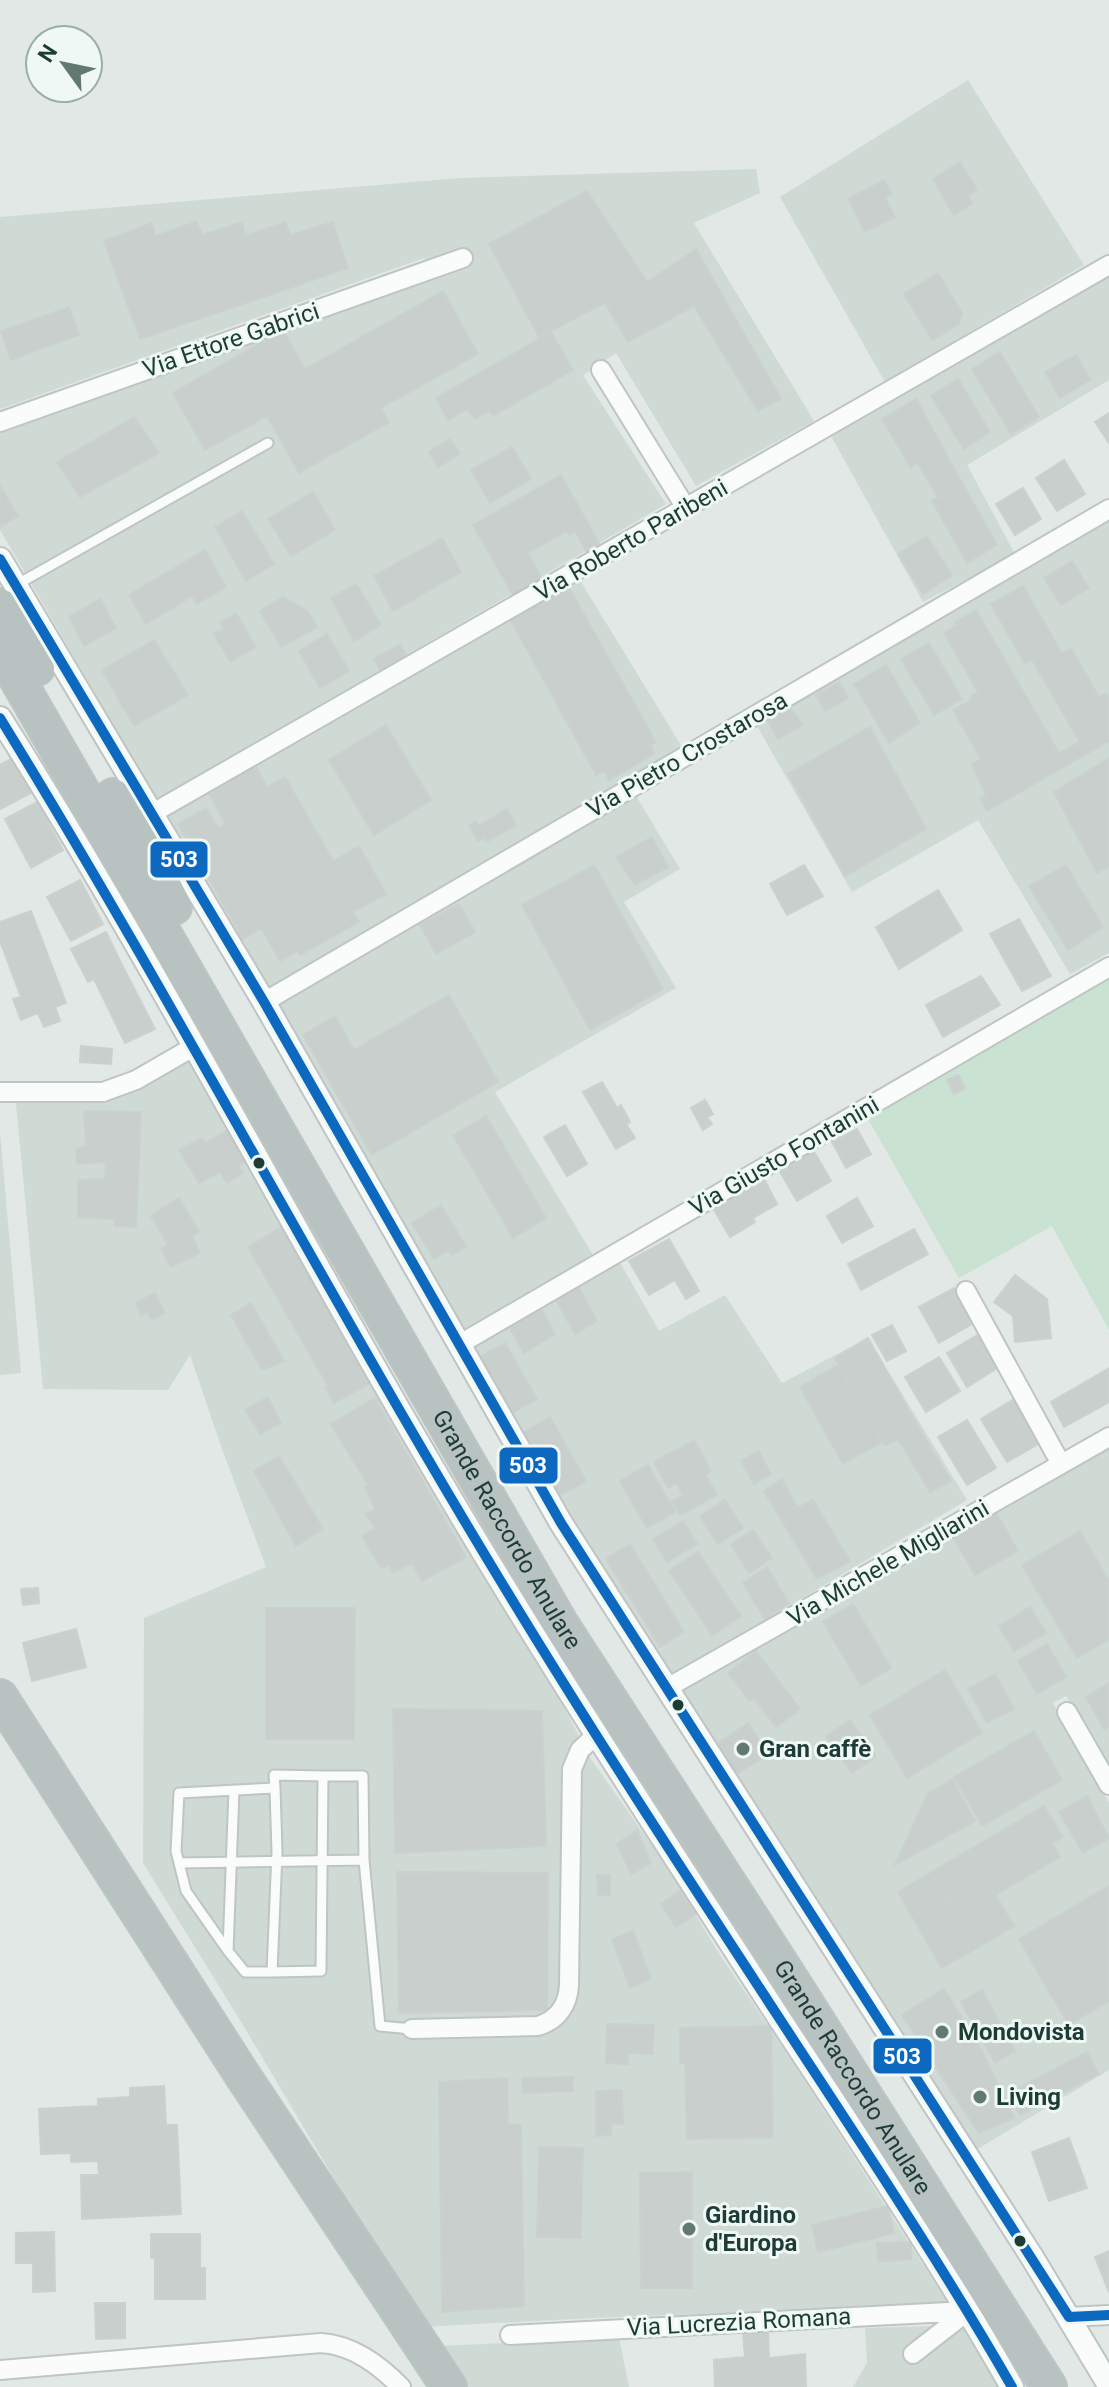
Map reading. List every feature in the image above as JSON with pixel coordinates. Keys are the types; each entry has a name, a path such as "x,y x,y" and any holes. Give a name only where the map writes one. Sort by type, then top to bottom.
{"highway":[{"path":"8,595 160,877 181,924 206,1035"},
{"name":"Grande Raccordo Anulare","path":"0,649 206,1035 424,1389 560,1623 795,1985 1049,2387"},
{"path":"0,1697 241,2073 449,2387"}],"street":[{"name":"Via Ettore Gabrici","path":"0,422 463,258"},
{"name":"Via Roberto Paribeni","path":"153,813 1109,265"},
{"path":"601,370 686,508"},
{"name":"Via Pietro Crostarosa","path":"264,1002 1109,509"},
{"path":"0,559 8,595 153,813 561,1523 1069,2317 1109,2385"},
{"path":"0,718 206,1035 447,1493 595,1736 968,2311 1012,2387"},
{"name":"Via Giusto Fontanini","path":"460,1344 1109,967"},
{"path":"0,1092 82,1094 111,1091 136,1080 206,1035"},
{"path":"966,1291 1061,1464"},
{"name":"Via Michele Migliarini","path":"667,1688 1109,1437"},
{"path":"1067,1712 1109,1785"},
{"path":"412,2029 538,2026 551,2021 565,2005 569,1985 572,1769 580,1750 595,1736"},
{"path":"913,2354 968,2311"},
{"name":"Via Lucrezia Romana","path":"510,2335 968,2311"},
{"path":"1069,2317 1109,2315"},
{"path":"0,2370 321,2343 339,2346 363,2356 401,2387"}],"lane":[{"path":"8,595 268,443"},
{"path":"272,1972 277,1862 274,1775 363,1776 364,1860 380,2026 412,2029"},
{"path":"275,1788 179,1793 176,1851 186,1891 245,1972 321,1971 323,1776"},
{"path":"228,1951 234,1790"},
{"path":"180,1863 364,1860"}],"shaded area":[{"path":"968,80 1084,265 885,382 780,197"},
{"path":"756,169 760,193 694,223 814,421 696,486 616,353 583,375 666,504 157,800 0,530 0,432 439,276 424,258 0,409 0,217 461,178"},
{"path":"1109,272 1109,380 967,465 1015,554 923,602 830,434"},
{"path":"1109,516 1109,953 1070,974 978,820 852,892 757,726"},
{"path":"578,577 682,747 268,991 167,816"},
{"path":"635,794 680,869 624,902 676,988 495,1092 593,1255 463,1333 272,1004"},
{"path":"188,1057 276,1215 558,1696 591,1759 668,1868 716,1949 949,2305 422,2327 143,1863 144,1618 266,1567 190,1355 168,1390 43,1389 16,1103 92,1103 132,1090"},
{"path":"0,1131 21,1373 0,1375"},
{"path":"618,1259 659,1331 725,1295 782,1383 868,1338 967,1500 670,1677 469,1349"},
{"path":"1109,1448 1109,1771 1066,1696 1053,1703 1109,1803 1109,2070 976,2150 675,1691"},
{"path":"967,2325 1001,2387 853,2387 867,2363 865,2328"},
{"path":"619,2338 629,2387 468,2387 439,2346"}],"green space":[{"path":"1109,979 1109,1330 1052,1226 959,1278 868,1119"}],"building":[{"path":"960,162 977,190 968,196 972,203 954,215 933,179"},
{"path":"884,180 892,194 885,198 895,217 865,232 848,199"},
{"path":"587,191 647,282 696,249 781,399 758,411 694,306 628,342 605,303 539,337 489,244"},
{"path":"196,222 203,235 242,222 245,236 285,222 291,235 333,222 348,268 140,339 104,241 152,223 155,236"},
{"path":"938,273 962,313 959,324 932,340 904,294"},
{"path":"443,291 478,354 381,408 389,422 299,473 267,416 205,450 173,393 283,330 305,369"},
{"path":"69,307 79,335 11,360 1,331"},
{"path":"551,332 573,370 493,416 490,411 475,419 467,409 448,420 436,398"},
{"path":"1000,352 1039,417 1011,434 972,369"},
{"path":"1076,355 1090,380 1060,398 1045,372"},
{"path":"958,379 990,432 964,449 931,396"},
{"path":"916,399 962,483 938,497 917,462 911,468 882,419"},
{"path":"1109,413 1109,443 1095,422"},
{"path":"134,417 159,453 80,497 57,462"},
{"path":"450,439 460,454 438,467 429,452"},
{"path":"512,447 531,479 490,503 471,470"},
{"path":"1064,460 1085,494 1057,511 1036,478"},
{"path":"561,475 600,545 587,553 575,531 569,535 567,531 528,553 542,579 513,595 473,525"},
{"path":"962,483 997,545 967,563 932,501"},
{"path":"0,486 18,516 0,527"},
{"path":"1023,488 1041,519 1015,535 996,504"},
{"path":"313,492 335,530 291,556 268,519"},
{"path":"242,511 274,564 246,581 215,527"},
{"path":"927,536 952,575 923,594 898,554"},
{"path":"442,538 461,572 393,611 374,576"},
{"path":"205,550 226,587 197,604 192,596 146,624 129,595"},
{"path":"1072,561 1089,588 1061,605 1044,578"},
{"path":"356,584 381,625 354,641 331,598"},
{"path":"568,586 656,742 650,745 654,754 609,780 605,771 596,775 510,619"},
{"path":"1023,586 1062,653 1071,648 1099,697 1106,693 1109,697 1109,741 987,811 980,798 986,795 972,764 981,759 953,710 973,699 971,696 978,692 944,633 957,625 955,622 976,610 1059,753 1080,742 1032,660 1025,664 991,604"},
{"path":"283,597 308,611 317,627 281,647 260,611"},
{"path":"100,599 116,628 84,646 69,617"},
{"path":"236,613 256,647 230,662 214,634 224,629 220,623"},
{"path":"327,634 349,671 320,688 299,651"},
{"path":"154,640 188,695 134,726 102,670"},
{"path":"929,643 962,699 934,715 901,659"},
{"path":"400,644 408,658 382,673 374,659"},
{"path":"886,665 920,723 889,743 854,684"},
{"path":"839,682 848,698 825,711 816,695"},
{"path":"791,708 802,725 778,739 768,721"},
{"path":"386,725 431,800 374,835 329,760"},
{"path":"870,727 926,829 845,876 788,774"},
{"path":"13,758 31,793 0,809 0,765"},
{"path":"1109,758 1109,866 1097,873 1054,792"},
{"path":"256,767 267,787 285,777 333,861 359,846 386,894 353,912 359,922 300,955 297,951 280,961 261,928 243,939 178,824 206,808 218,828 226,824 209,794"},
{"path":"37,802 63,850 31,868 5,819"},
{"path":"507,809 516,825 486,842 484,837 478,841 469,825 476,822 478,826"},
{"path":"652,837 668,867 635,885 616,857"},
{"path":"594,865 663,989 590,1030 522,905"},
{"path":"804,865 823,896 787,915 770,884"},
{"path":"1066,865 1103,927 1068,950 1029,886"},
{"path":"80,880 103,924 71,941 47,897"},
{"path":"938,890 962,930 899,969 876,927"},
{"path":"459,904 475,932 436,954 420,925"},
{"path":"31,911 66,1003 55,1007 60,1021 44,1027 38,1013 21,1020 13,999 21,997 0,941 0,922"},
{"path":"1019,919 1051,976 1022,991 990,934"},
{"path":"106,932 122,965 88,982 71,949"},
{"path":"122,965 155,1029 125,1043 94,979"},
{"path":"981,976 1000,1005 943,1037 926,1005"},
{"path":"449,995 498,1082 372,1155 303,1035 335,1016 354,1050"},
{"path":"81,1046 112,1049 111,1064 80,1062"},
{"path":"958,1075 965,1088 954,1094 947,1080"},
{"path":"602,1082 617,1108 621,1105 630,1122 626,1124 635,1138 616,1149 583,1092"},
{"path":"705,1100 713,1114 707,1117 712,1124 703,1130 691,1108"},
{"path":"84,1111 141,1112 136,1227 114,1226 115,1219 78,1217 78,1180 105,1179 106,1162 77,1164 76,1149 86,1146"},
{"path":"486,1116 546,1218 513,1238 453,1135"},
{"path":"565,1125 587,1164 567,1176 544,1137"},
{"path":"229,1129 248,1160 238,1166 243,1173 227,1183 220,1172 199,1183 179,1150 202,1138 206,1143"},
{"path":"857,1129 871,1154 846,1168 832,1142"},
{"path":"813,1150 831,1181 797,1201 779,1170"},
{"path":"763,1177 777,1204 730,1237 712,1206"},
{"path":"179,1198 199,1232 192,1236 200,1253 171,1267 161,1249 168,1245 151,1216"},
{"path":"857,1198 873,1226 842,1243 827,1216"},
{"path":"441,1205 466,1247 452,1255 449,1250 434,1259 412,1223"},
{"path":"282,1227 369,1384 334,1403 325,1387 328,1386 248,1247"},
{"path":"914,1229 928,1254 861,1290 848,1264"},
{"path":"669,1239 699,1291 686,1299 675,1280 649,1295 629,1261"},
{"path":"1015,1275 1047,1299 1051,1338 1015,1342 1013,1316 994,1302"},
{"path":"577,1284 597,1321 575,1334 554,1296"},
{"path":"954,1288 974,1323 939,1343 919,1307"},
{"path":"155,1293 165,1313 152,1320 147,1312 141,1315 136,1302"},
{"path":"251,1303 284,1361 262,1370 231,1315"},
{"path":"539,1305 555,1334 524,1353 507,1323"},
{"path":"892,1325 906,1351 887,1361 872,1335"},
{"path":"979,1334 999,1367 967,1387 947,1353"},
{"path":"868,1338 909,1411 876,1431 835,1358"},
{"path":"505,1343 537,1399 510,1414 478,1358"},
{"path":"939,1357 960,1391 926,1412 905,1377"},
{"path":"838,1365 882,1442 843,1464 800,1387"},
{"path":"1108,1369 1109,1402 1064,1427 1051,1402"},
{"path":"268,1397 281,1423 260,1434 245,1410"},
{"path":"375,1398 466,1557 422,1581 412,1563 393,1572 389,1565 381,1568 362,1536 375,1528 366,1514 375,1509 365,1487 368,1485 331,1424"},
{"path":"1016,1398 1042,1442 1007,1462 981,1419"},
{"path":"909,1411 951,1481 930,1492 898,1439 885,1446 876,1431"},
{"path":"550,1417 586,1481 558,1496 523,1433"},
{"path":"967,1420 996,1468 967,1485 938,1437"},
{"path":"694,1440 711,1471 705,1474 717,1495 680,1515 672,1501 683,1496 677,1483 668,1488 654,1462"},
{"path":"759,1451 771,1474 754,1484 741,1461"},
{"path":"279,1456 323,1529 296,1546 254,1471"},
{"path":"648,1465 675,1512 647,1528 620,1481"},
{"path":"782,1479 798,1508 813,1500 850,1561 817,1579 764,1491"},
{"path":"725,1500 743,1528 718,1544 700,1516"},
{"path":"993,1507 1018,1551 975,1575 950,1532"},
{"path":"683,1521 697,1544 667,1562 653,1539"},
{"path":"753,1530 772,1558 749,1573 731,1544"},
{"path":"1080,1531 1109,1581 1109,1639 1077,1658 1022,1565"},
{"path":"630,1544 684,1632 660,1647 606,1559"},
{"path":"698,1552 722,1588 693,1606 669,1571"},
{"path":"767,1567 789,1603 765,1619 743,1583"},
{"path":"38,1588 39,1603 23,1605 21,1589"},
{"path":"722,1588 741,1616 712,1636 693,1606"},
{"path":"853,1604 891,1668 861,1686 823,1622"},
{"path":"1030,1607 1046,1633 1014,1651 999,1626"},
{"path":"266,1608 355,1608 354,1739 266,1739"},
{"path":"76,1629 86,1667 32,1681 23,1643"},
{"path":"1047,1644 1066,1677 1037,1694 1018,1661"},
{"path":"756,1651 778,1680 750,1701 728,1673"},
{"path":"945,1670 982,1733 958,1747 921,1684"},
{"path":"995,1674 1014,1709 987,1723 968,1689"},
{"path":"778,1680 800,1709 776,1727 754,1698"},
{"path":"1109,1683 1109,1726 1104,1729 1086,1697"},
{"path":"921,1684 958,1747 934,1762 897,1699"},
{"path":"897,1699 934,1762 907,1778 870,1715"},
{"path":"393,1709 542,1711 546,1846 395,1853"},
{"path":"850,1720 876,1756 852,1773 826,1736"},
{"name":"Gran caffè","path":"748,1723 768,1754 737,1774 717,1744"},
{"path":"1034,1731 1062,1780 982,1826 954,1777"},
{"path":"952,1779 975,1821 895,1865 927,1795"},
{"path":"1087,1796 1109,1838 1083,1853 1059,1812"},
{"path":"1044,1806 1063,1837 1052,1843 1060,1857 995,1895 969,1850"},
{"path":"637,1830 651,1863 631,1874 617,1844"},
{"path":"969,1850 984,1876 913,1918 898,1892"},
{"path":"397,1872 548,1873 547,2010 399,2013"},
{"path":"597,1875 610,1875 610,1895 598,1895"},
{"path":"984,1876 1014,1926 977,1948 948,1897"},
{"path":"1109,1886 1109,1945 1044,1983 1019,1939"},
{"path":"680,1891 696,1914 676,1927 661,1904"},
{"path":"948,1897 977,1948 942,1968 913,1918"},
{"path":"633,1931 651,1979 630,1988 612,1939"},
{"path":"1109,1945 1109,2001 1069,2025 1044,1983"},
{"name":"Mondovista","path":"944,1989 981,2049 942,2077 902,2015"},
{"path":"982,1990 1015,2051 995,2063 961,2002"},
{"path":"607,2024 654,2025 653,2054 628,2053 628,2064 606,2063"},
{"path":"771,2026 773,2137 687,2139 685,2063 680,2063 680,2028"},
{"name":"Living","path":"981,2049 1014,2118 979,2133 942,2077"},
{"path":"1087,2052 1099,2074 1020,2115 1009,2093"},
{"path":"573,2077 573,2091 523,2093 522,2078"},
{"path":"507,2078 508,2124 521,2125 524,2306 442,2312 439,2082"},
{"path":"164,2086 166,2125 177,2125 181,2214 82,2219 81,2175 99,2175 98,2161 71,2162 71,2153 41,2154 39,2109 98,2106 98,2099 130,2097 130,2088"},
{"path":"622,2090 623,2124 611,2124 611,2135 596,2136 596,2091"},
{"path":"1069,2138 1087,2188 1049,2201 1032,2152"},
{"path":"539,2147 583,2148 581,2238 537,2237"},
{"path":"692,2172 692,2288 641,2288 640,2173"},
{"path":"888,2206 894,2233 818,2252 812,2225"},
{"path":"54,2232 55,2291 33,2292 33,2263 16,2263 16,2233"},
{"path":"151,2234 200,2234 200,2268 205,2268 205,2299 155,2299 155,2258 151,2258"},
{"path":"911,2242 911,2259 878,2262 877,2243"},
{"path":"1109,2251 1109,2292 1095,2257"},
{"path":"95,2303 125,2303 125,2338 96,2339"},
{"path":"768,2332 769,2358 805,2354 806,2387 715,2387 714,2360 745,2357 743,2334"}],"transit line":[{"name":"503","path":"0,559 264,1002 561,1523 1069,2317 1109,2315"},
{"name":"503","path":"0,718 127,931 497,1575 640,1804 902,2207 1012,2387"}],"place":[{"name":"Gran caffè","path":"743,1749"},
{"name":"Mondovista","path":"942,2032"},
{"name":"Living","path":"980,2097"},
{"name":"Giardino d'Europa","path":"689,2229"}]}
